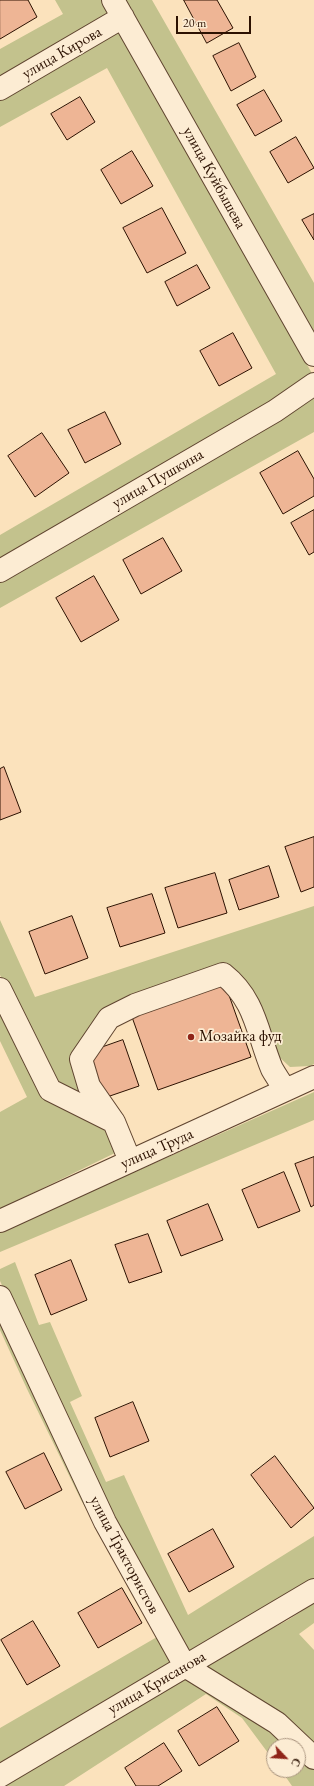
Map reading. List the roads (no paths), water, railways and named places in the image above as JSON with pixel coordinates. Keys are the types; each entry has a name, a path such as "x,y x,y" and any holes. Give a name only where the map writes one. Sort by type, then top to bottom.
{"street":[{"name":"улица Кирова","path":"0,90 118,9"},
{"name":"улица Куйбышева","path":"118,9 314,355"},
{"name":"улица Пушкина","path":"0,571 275,411 314,384"},
{"path":"130,1161 114,1122 90,1086 81,1059 108,1018 136,1005 223,974 233,982 248,1000 273,1069 285,1090"},
{"path":"0,989 50,1090 114,1122"},
{"name":"улица Труда","path":"0,1221 314,1077"},
{"name":"улица Трактористов","path":"0,1297 105,1522 185,1666 277,1723 314,1758"},
{"name":"улица Крисанова","path":"0,1776 314,1590"}],"place":[{"name":"Мозайка фуд","path":"191,1037"}]}
